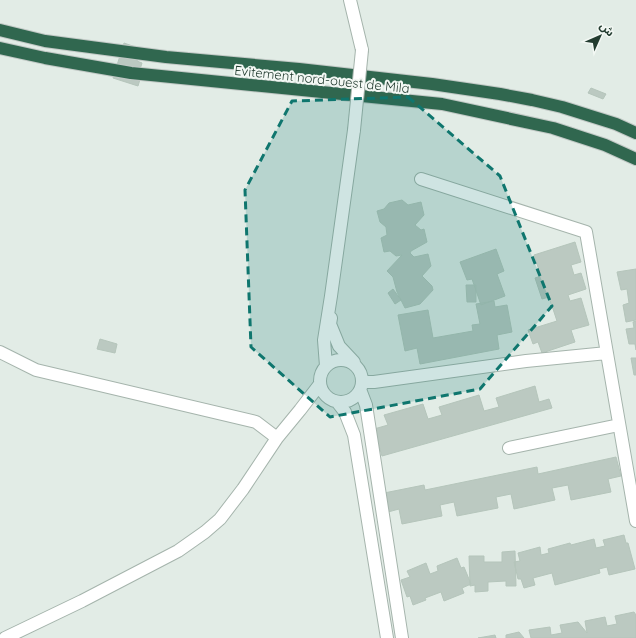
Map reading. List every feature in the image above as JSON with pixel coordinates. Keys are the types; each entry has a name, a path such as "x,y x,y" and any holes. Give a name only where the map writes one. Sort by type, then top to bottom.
{"highway":[{"path":"0,30 45,41 166,57 299,69 432,84 500,94 562,107 616,124 636,133"},
{"name":"Evitement nord-ouest de Mila","path":"0,48 45,58 131,73 442,104 553,128 605,145 636,159"}],"street":[{"path":"326,366 324,340 354,130 362,50 350,0"},
{"path":"421,179 586,232 619,425 635,506 636,521"},
{"path":"331,296 330,324 339,346 357,366 364,378 362,387 402,638"},
{"path":"0,352 36,370 256,422 276,438"},
{"path":"338,403 351,401 362,387 374,382 526,361 607,353"},
{"path":"5,638 178,552 205,532 220,518 243,489 276,438 320,384 322,371 326,366 332,361 345,359 357,366"},
{"path":"320,384 326,396 338,403 345,412 354,435 387,638"},
{"path":"509,448 619,425"}],"highlighted area":[{"path":"408,97 500,176 552,306 480,389 330,417 251,347 245,190 292,101"}],"building":[{"path":"124,43 141,49 137,61 142,63 139,73 142,73 138,86 113,78"},
{"path":"591,88 606,94 603,99 588,93"},
{"path":"402,200 408,205 421,202 424,215 415,225 421,230 424,229 427,242 410,253 414,257 428,254 431,266 422,276 432,286 433,290 420,304 405,308 397,292 393,277 387,271 402,255 396,256 390,251 384,252 381,238 387,235 386,227 380,222 377,211 384,209 389,203"},
{"path":"575,242 581,262 571,265 574,275 581,273 586,289 568,295 570,301 581,298 589,325 571,330 575,342 542,353 538,342 533,344 528,330 557,321 549,297 542,299 535,278 541,276 534,255"},
{"path":"496,249 504,271 497,274 505,296 481,305 472,279 467,280 460,262"},
{"path":"636,269 636,320 626,322 623,305 629,303 627,289 621,290 617,272"},
{"path":"466,285 476,285 476,302 467,302"},
{"path":"393,289 401,300 395,304 388,293"},
{"path":"494,301 495,307 507,305 512,332 497,335 499,349 420,364 417,348 405,351 398,315 428,310 433,338 473,331 472,325 480,324 476,304"},
{"path":"636,321 636,350 635,344 629,344 626,329 634,328 633,322"},
{"path":"100,339 117,344 115,353 97,349"},
{"path":"631,358 636,358 636,375 634,375"},
{"path":"535,386 539,402 549,399 552,408 382,456 374,429 388,425 384,415 423,404 428,419 442,415 439,407 479,395 484,411 499,407 496,398"},
{"path":"616,457 621,476 608,479 611,492 571,500 568,485 552,488 555,500 514,509 511,494 496,497 498,508 457,516 454,502 440,505 442,516 402,524 399,509 388,512 384,493 424,485 425,490 537,467 538,474"},
{"path":"624,535 626,543 628,543 635,569 609,575 607,567 599,569 600,573 555,585 552,573 533,578 535,585 524,588 521,579 518,579 514,562 520,561 518,553 540,547 541,555 549,553 548,549 594,539 596,548 605,546 603,540"},
{"path":"515,551 516,586 506,586 506,581 488,582 488,591 475,592 475,585 470,586 469,556 484,556 484,562 502,562 502,552"},
{"path":"457,558 461,568 464,567 471,584 462,588 464,593 444,601 441,592 425,598 426,600 413,605 410,596 407,597 401,580 410,577 407,571 426,563 430,574 438,571 437,566"},
{"path":"634,612 636,615 636,638 531,638 529,630 550,627 551,635 562,633 560,625 578,622 587,633 585,621 605,617 607,626 617,624 615,616"},
{"path":"519,632 524,638 506,638 506,635"},
{"path":"495,635 496,638 478,638"}]}
